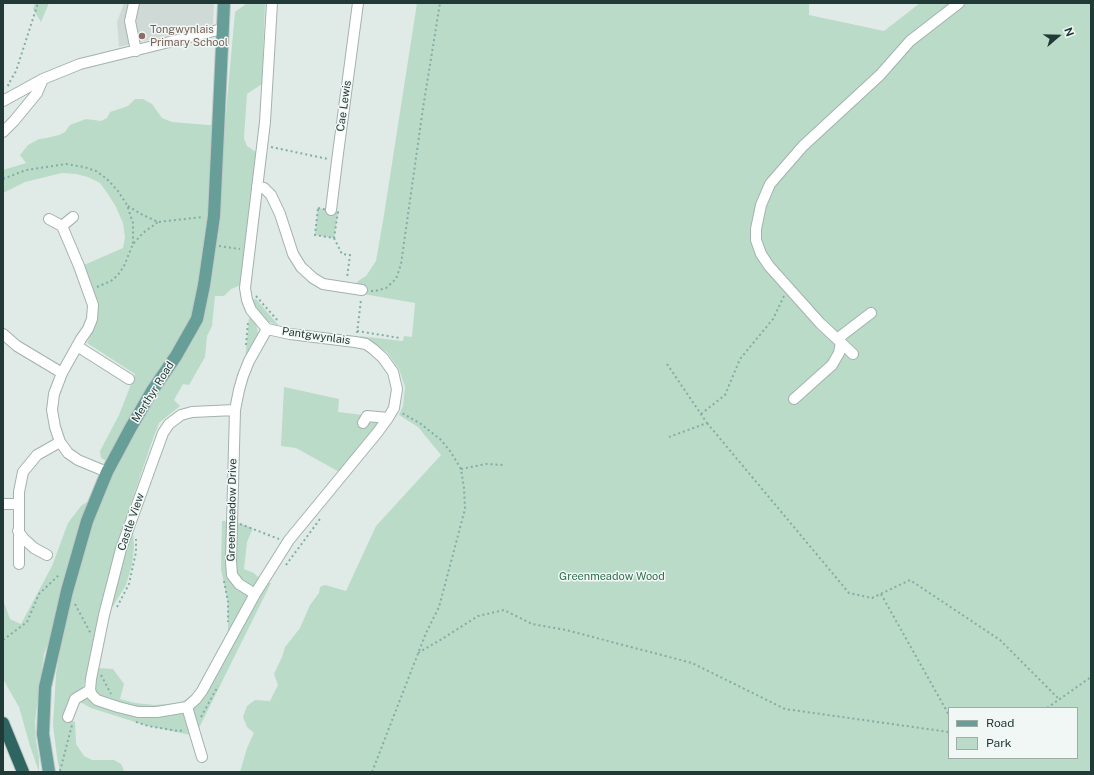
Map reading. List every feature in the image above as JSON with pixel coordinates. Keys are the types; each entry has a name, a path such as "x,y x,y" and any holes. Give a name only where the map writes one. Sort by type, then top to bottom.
{"highway":[{"path":"3,723 23,772"}],"main road":[{"name":"Merthyr Road","path":"49,772 43,734 44,694 67,591 87,521 107,472 148,397 176,356 197,319 204,285 214,216 224,3"}],"street":[{"path":"134,3 130,21 136,51"},
{"name":"Pantgwynlais","path":"255,594 287,542 388,418 394,408 397,389 392,372 383,358 366,344 290,334 267,329 256,317 247,300 246,284 265,122 272,3"},
{"name":"Cae Lewis","path":"331,210 358,3"},
{"path":"854,354 820,323 769,266 761,254 756,240 756,229 761,205 770,184 803,146 880,75 910,41 959,3"},
{"path":"3,101 13,94 44,79 80,64 222,29"},
{"path":"3,132 37,93 44,79"},
{"path":"257,186 264,188 271,195 280,214 293,254 301,267 313,278 323,284 362,290"},
{"path":"62,226 73,217"},
{"path":"49,219 62,226 80,266 93,305 92,319 88,329 62,373 54,394 52,410 55,427 60,442 68,453 78,460 107,472"},
{"path":"794,399 832,365 839,353 839,341 871,313"},
{"name":"Greenmeadow Drive","path":"255,594 239,584 232,575 231,561 235,410 243,376 249,361 267,329"},
{"path":"5,341 62,373"},
{"path":"77,346 129,379"},
{"name":"Castle View","path":"90,690 104,615 118,564 132,518 163,433 169,424 181,416 192,412 235,410"},
{"path":"363,423 367,416 388,418"},
{"path":"19,564 19,492 23,472 37,455 60,442"},
{"path":"3,504 19,504"},
{"path":"18,528 24,539 34,548 47,555"},
{"path":"71,717 75,699 90,690 92,695 97,700 138,712 157,712 187,707 196,700 202,691 255,594"},
{"path":"187,707 202,757"}],"path":[{"path":"13,94 8,84 16,71 38,3"},
{"path":"355,342 362,290 375,291 386,288 396,280 401,264 423,108 440,3"},
{"path":"262,146 337,161"},
{"path":"3,178 26,170 66,164 96,171 118,191 127,205 133,223 133,244"},
{"path":"127,205 158,222"},
{"path":"334,238 316,236 318,208 338,212 334,238 342,254 350,255 346,288"},
{"path":"88,290 111,281 118,275 124,266 133,244 143,233 158,222 183,218 214,216"},
{"path":"210,244 250,250"},
{"path":"246,284 290,334"},
{"path":"701,414 725,395 740,359 773,319 788,288"},
{"path":"245,352 249,305"},
{"path":"357,331 400,338"},
{"path":"667,364 707,423 849,593 872,598 910,580 1000,640 1060,700"},
{"path":"372,772 426,633 439,607 465,509 461,469 450,451 441,440 421,424 394,408"},
{"path":"669,437 707,423"},
{"path":"461,469 486,464 504,465"},
{"path":"114,611 129,584 136,552 136,528 132,518"},
{"path":"232,521 287,542"},
{"path":"4,640 27,622 39,594 61,573"},
{"path":"67,591 98,647"},
{"path":"881,594 948,713"},
{"path":"418,653 478,616 504,610 532,624 566,630 692,663 785,709 948,732"},
{"path":"95,661 118,707"},
{"path":"1049,707 1091,677"},
{"path":"60,772 71,717"}],"shaded area":[{"name":"Tongwynlais Primary School","path":"124,3 214,3 213,24 119,47 117,22"}],"green space":[{"path":"35,3 49,3 41,22 33,9"},
{"path":"247,3 265,3 262,84 247,94 244,138 247,146 256,152 241,285 231,289 224,296 215,296 212,326 207,336 205,357 189,385 183,384 174,400 180,406 159,423 114,555 82,692 73,694 64,717 75,722 76,744 84,756 92,760 114,760 121,764 124,770 122,772 60,772 53,725 56,674 61,643 51,636 44,654 35,721 39,772 19,707 3,679 3,600 10,619 21,624 52,566 68,523 81,506 96,499 112,464 101,458 100,451 119,415 135,374 87,343 98,318 97,301 84,265 123,248 125,237 123,223 108,194 100,183 88,177 62,173 25,182 3,193 3,170 26,163 20,155 28,145 39,139 59,135 65,132 70,125 86,119 101,121 107,118 110,112 128,106 135,99 143,99 152,104 162,118 172,122 208,125 225,124 235,12"},
{"name":"Greenmeadow Wood","path":"417,3 809,3 809,15 884,31 920,3 1091,3 1091,772 240,772 247,748 254,733 247,727 243,717 247,706 255,700 270,701 278,685 274,674 285,647 300,628 310,605 319,593 320,587 325,585 346,591 376,526 441,455 418,427 399,415 403,406 405,387 399,369 387,352 359,336 403,341 404,336 412,337 415,303 352,292 358,281 366,276 376,261"},
{"path":"318,208 338,212 334,238 315,235"},
{"path":"256,299 279,326 269,322 259,313 252,300"},
{"path":"249,318 254,318 258,335 245,361"},
{"path":"284,387 339,399 338,412 388,418 343,474 296,448 281,446"},
{"path":"222,521 232,521 253,528 247,542 244,569 254,573 264,583 271,583 195,736 148,726 91,708 78,701 98,668 113,669 124,684 120,699 135,703 154,705 179,703 195,692 228,634 228,602 221,569"},
{"path":"133,527 134,547 132,565 126,585 107,616 125,549"}],"place":[{"name":"Tongwynlais Primary School","path":"142,36"}]}
